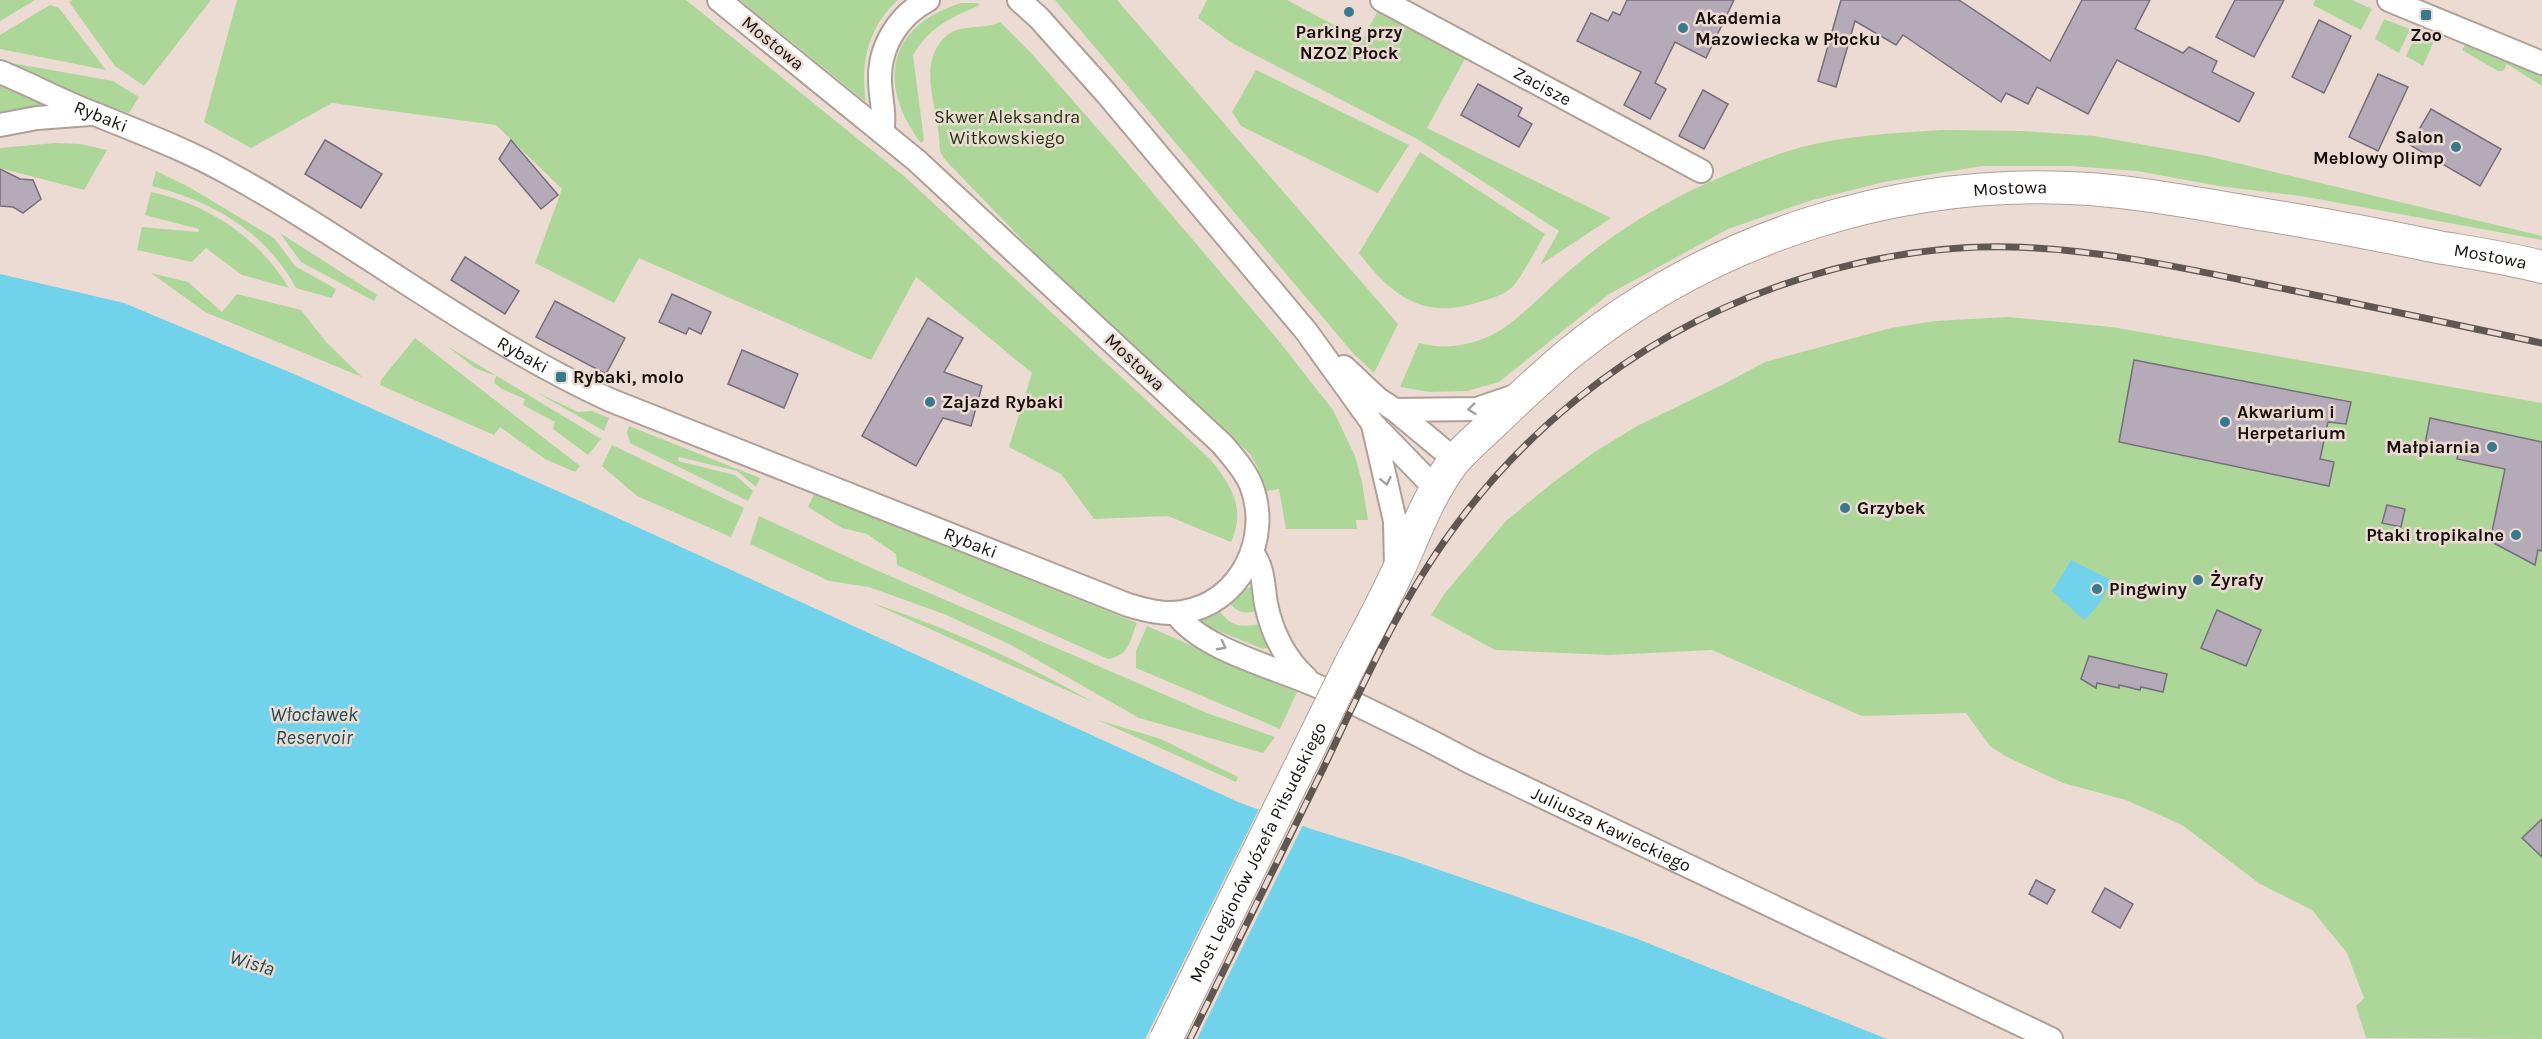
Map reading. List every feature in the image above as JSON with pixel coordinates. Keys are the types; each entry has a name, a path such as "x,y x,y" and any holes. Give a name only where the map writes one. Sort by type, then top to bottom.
{"main road":[{"name":"Mostowa","path":"1350,665 1396,575 1415,528 1435,488 1455,460 1527,390 1578,347 1625,313 1680,279 1774,235 1828,217 1879,204 1938,194 2023,188 2115,192 2315,223 2541,266"},
{"name":"Most Legionów Józefa Piłsudskiego","path":"1166,1039 1350,665"}],"street":[{"name":"Mostowa","path":"719,0 882,132 978,217 1222,444 1241,467 1254,495 1258,522 1252,554 1236,580 1220,594 1196,608 1176,613"},
{"path":"882,132 884,116 880,80 884,51 894,30 906,15 928,0"},
{"name":"Mostowa","path":"1019,0 1039,18 1106,93 1306,332 1372,424 1435,488"},
{"name":"Zacisze","path":"1382,0 1701,171"},
{"path":"2389,0 2542,63"},
{"name":"Rybaki","path":"0,72 94,114 159,138 228,173 326,231 513,350 570,382 679,428 1112,599 1144,609 1176,613"},
{"path":"0,125 37,118 94,114"},
{"name":"Mostowa","path":"1306,332 1378,399 1395,410 1455,460"},
{"name":"Mostowa","path":"1395,410 1477,410 1527,390"},
{"name":"Mostowa","path":"1372,424 1395,521 1396,575"},
{"path":"1252,554 1262,570 1266,604 1276,638 1294,667 1312,683"},
{"name":"Juliusza Kawieckiego","path":"1176,613 1184,625 1236,654 1312,683 1399,723 1470,762 2051,1039"}],"green space":[{"path":"0,0 35,0 0,21"},
{"path":"72,0 211,0 144,86 115,66 69,2"},
{"path":"237,0 686,0 905,177 1211,460 1235,498 1237,519 1231,542 1168,516 1094,519 1061,474 1009,447 1032,373 916,277 871,360 639,258 614,303 535,263 562,189 496,125 332,103 251,148 204,122"},
{"path":"740,0 898,0 880,22 868,46 864,73 866,102"},
{"path":"1055,0 1117,0 1398,324 1374,373 1352,352"},
{"path":"1207,0 1287,0 1362,40 1378,11 1467,55 1427,128 1611,218 1540,265 1559,231 1419,140 1232,43 1198,18"},
{"path":"2315,0 2352,0 2372,9 2361,30 2313,5"},
{"path":"961,3 980,5 942,24 927,37 913,55 924,140 921,143 907,121 898,99 895,79 897,60 904,42 917,26 936,13"},
{"path":"50,5 59,8 106,70 0,49 0,35"},
{"path":"2384,19 2410,29 2399,53 2375,39"},
{"name":"Skwer Aleksandra Witkowskiego","path":"1000,22 1032,54 1118,152 1274,335 1333,410 1355,456 1362,482 1368,520 1356,520 1357,529 1286,529 1279,489 1267,491 1250,454 1037,255 943,157 940,151 930,79 937,47 944,38 957,30"},
{"path":"2417,32 2435,39 2423,66 2406,56"},
{"path":"2465,45 2542,75 2542,86 2507,64 2503,71 2498,71 2462,50"},
{"path":"0,61 113,81 139,97 129,113 85,99"},
{"path":"1256,70 1409,145 1378,193 1241,126 1232,112"},
{"path":"0,82 57,107 0,114"},
{"path":"1943,130 2022,131 2094,136 2207,156 2542,236 2542,240 2301,196 2219,186 2137,171 2070,166 1982,166 1884,182 1809,201 1728,229 1609,294 1499,382 1467,391 1430,392 1400,387 1419,343 1457,346 1476,341 1503,329 1599,247 1644,216 1692,190 1760,161 1802,147 1854,137"},
{"path":"55,143 80,144 107,150 84,190 0,168 0,148"},
{"path":"1420,152 1545,234 1519,279 1507,291 1489,299 1457,307 1439,308 1423,305 1395,291 1359,253"},
{"path":"156,171 189,187 274,238 295,266 336,289 332,298 296,288 284,268 253,235 216,210 196,200 152,186"},
{"path":"151,192 193,205 230,225 262,253 289,288 242,275 206,248 192,262 137,250 142,227 198,232 199,229 145,215"},
{"path":"280,233 377,295 374,301 301,262"},
{"path":"151,273 188,282 222,312 237,294 301,310 326,342 362,377 205,312"},
{"path":"2008,317 2112,327 2542,403 2542,1039 2366,1038 2356,1006 2364,998 2347,953 2312,910 2260,884 2182,825 2126,800 2063,783 2005,756 1990,746 1966,713 1862,716 1712,650 1609,655 1495,650 1431,615 1445,593 1506,521 1593,453 1637,426 1765,362 1891,328 1935,321"},
{"path":"415,338 580,466 575,472 545,459 500,427 494,435 380,385 381,380"},
{"path":"447,346 601,439 588,455 553,429 555,422 523,405 525,399 494,383 496,376 475,368"},
{"path":"536,392 578,412 592,411 609,418 604,431"},
{"path":"629,426 760,478 756,487 737,471 679,457 678,461 735,475 753,491 748,501 630,443 627,432"},
{"path":"612,445 744,508 731,537 637,496 602,466"},
{"path":"814,494 1137,623 1128,647 1121,654 1108,659 897,565 896,554 867,534 842,528 808,507"},
{"path":"759,516 876,570 1207,713 1275,737 1263,753 1139,718 1011,645 944,614 869,587 829,581 750,544"},
{"path":"1249,587 1253,587 1259,611 1242,612 1229,602"},
{"path":"872,603 929,623 985,647 1093,702"},
{"path":"1218,609 1227,620 1237,625 1263,624 1269,645 1267,648 1263,649 1199,623 1199,619"},
{"path":"1147,626 1297,692 1280,729 1136,668 1136,651"},
{"path":"1098,720 1161,739 1238,777 1236,782"}],"water":[{"name":"Włocławek Reservoir","path":"0,274 124,303 301,377 600,510 1238,802 1311,829 1402,857 1635,938 1887,1039 0,1039"},
{"path":"2071,560 2109,579 2101,602 2084,620 2052,591"}],"pier":[{"path":"1260,807 1304,823 1197,1039 1145,1039"}],"building":[{"path":"1627,0 1734,0 1706,58 1675,42 1655,83 1666,89 1650,119 1624,105 1641,72 1577,41 1591,13 1608,21 1613,12 1620,15"},
{"path":"1841,0 1959,0 2050,61 2082,0 2150,0 2135,29 2183,53 2189,47 2217,61 2212,72 2254,93 2239,122 2117,60 2088,114 2037,87 2028,104 2006,93 2001,102 1903,35 1896,45 1855,21 1836,87 1818,81"},
{"path":"2235,0 2284,0 2254,57 2216,37"},
{"path":"2319,20 2351,36 2324,93 2292,77"},
{"path":"2378,74 2408,87 2378,151 2349,137"},
{"path":"1478,84 1522,108 1518,116 1532,124 1519,147 1461,115"},
{"path":"1703,90 1728,104 1704,149 1679,136"},
{"name":"Salon Meblowy Olimp","path":"2431,109 2501,149 2480,186 2410,145"},
{"path":"325,140 382,174 361,208 305,174"},
{"path":"511,140 558,195 541,209 499,159"},
{"path":"0,169 20,179 33,180 41,199 23,213 13,207 0,206"},
{"path":"465,257 519,291 505,314 451,280"},
{"path":"672,294 711,312 701,334 689,328 686,334 659,322"},
{"path":"555,301 625,338 606,374 536,337"},
{"name":"Zajazd Rybaki","path":"928,318 963,338 944,372 982,386 971,426 943,418 916,466 862,436"},
{"path":"742,350 798,374 784,408 728,384"},
{"name":"Akwarium i Herpetarium","path":"2134,360 2351,402 2346,424 2328,422 2320,459 2334,462 2329,486 2119,442"},
{"path":"2430,418 2542,442 2542,551 2538,550 2535,565 2490,541 2505,469 2457,459 2459,450 2425,444"},
{"path":"2387,505 2405,509 2401,527 2382,523"},
{"path":"2217,610 2261,630 2246,666 2201,648"},
{"path":"2089,656 2167,674 2163,692 2119,685 2119,688 2097,683 2096,688 2081,679"},
{"path":"2542,819 2542,857 2522,838"},
{"path":"2036,880 2055,890 2047,904 2029,894"},
{"path":"2105,888 2133,904 2120,928 2092,912"}],"railway":[{"path":"1190,1039 1371,669 1424,572 1457,524 1493,480 1533,438 1576,400 1622,365 1671,335 1722,309 1776,287 1862,262 1921,252 2011,247 2073,251 2165,265 2542,343"}],"place":[{"name":"Parking przy NZOZ Płock","path":"1349,12"},
{"name":"Zoo","path":"2426,15"},
{"name":"Akademia Mazowiecka w Płocku","path":"1683,28"},
{"name":"Salon Meblowy Olimp","path":"2456,147"},
{"name":"Rybaki, molo","path":"561,377"},
{"name":"Zajazd Rybaki","path":"930,402"},
{"name":"Akwarium i Herpetarium","path":"2225,422"},
{"name":"Małpiarnia","path":"2492,447"},
{"name":"Grzybek","path":"1845,508"},
{"name":"Ptaki tropikalne","path":"2516,535"},
{"name":"Żyrafy","path":"2198,580"},
{"name":"Pingwiny","path":"2097,589"}],"water label":[{"name":"Wisła","path":"252,963"}]}
